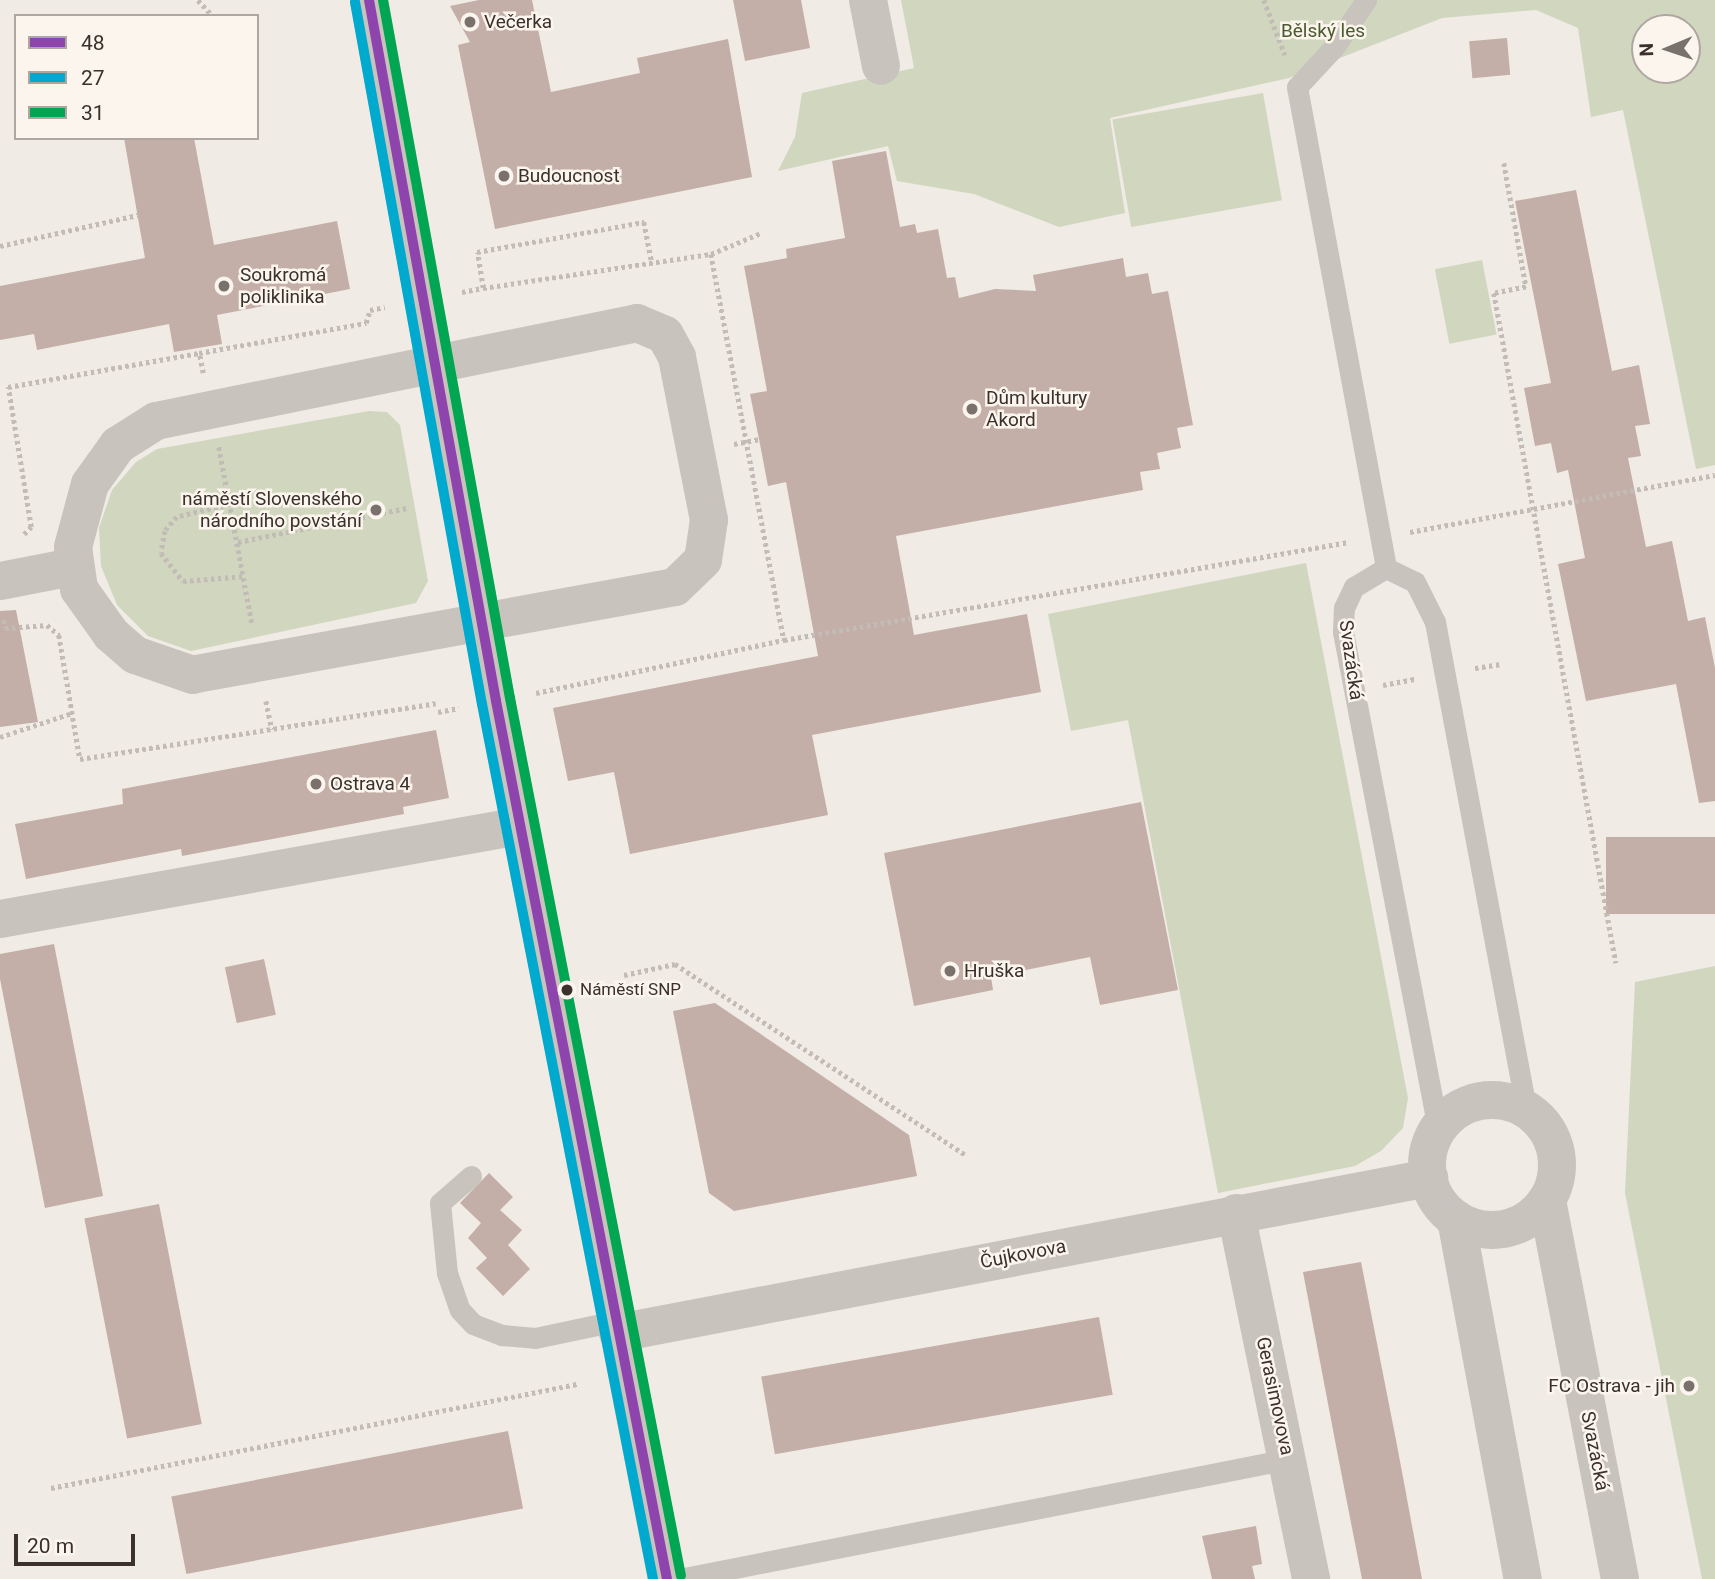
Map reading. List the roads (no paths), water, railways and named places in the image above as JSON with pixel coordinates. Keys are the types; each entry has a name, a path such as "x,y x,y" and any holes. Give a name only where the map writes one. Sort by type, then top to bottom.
{"street":[{"path":"369,0 496,701 667,1579"},
{"path":"868,0 881,66"},
{"path":"637,323 656,328 677,356 709,520 703,560 675,587 259,666 193,675 135,655 90,607 72,567 82,504 103,461 134,432 156,421 436,361 637,323"},
{"path":"0,581 72,567"},
{"path":"0,919 520,826"},
{"path":"1495,1100 1526,1110 1549,1131 1554,1146 1555,1183 1547,1200 1536,1213 1505,1229 1471,1226 1456,1219 1443,1208 1429,1178 1427,1161 1438,1129 1478,1101 1495,1100"},
{"name":"Čujkovova","path":"617,1327 1429,1178"},
{"name":"Svazácká","path":"1547,1200 1620,1579"},
{"name":"Gerasimovova","path":"1236,1213 1289,1459 1311,1579"},
{"path":"1456,1219 1523,1579"}],"lane":[{"path":"1366,0 1335,46 1297,87 1386,568 1415,582 1435,622 1526,1110"},
{"name":"Svazácká","path":"1386,568 1354,587 1344,608 1343,632 1438,1129"},
{"path":"471,1177 440,1203 447,1273 460,1310 473,1324 502,1335 535,1338 617,1327"},
{"path":"679,1579 1289,1459"}],"place":[{"name":"Večerka","path":"470,22"},
{"name":"Budoucnost","path":"504,176"},
{"name":"Soukromá poliklinika","path":"224,286"},
{"name":"Dům kultury Akord","path":"972,409"},
{"name":"náměstí Slovenského národního povstání","path":"376,510"},
{"name":"Ostrava 4","path":"316,784"},
{"name":"Hruška","path":"950,971"},
{"name":"Náměstí SNP","path":"567,990"},
{"name":"FC Ostrava - jih","path":"1689,1386"}],"park label":[{"name":"Bělský les","path":"1323,31"}]}
